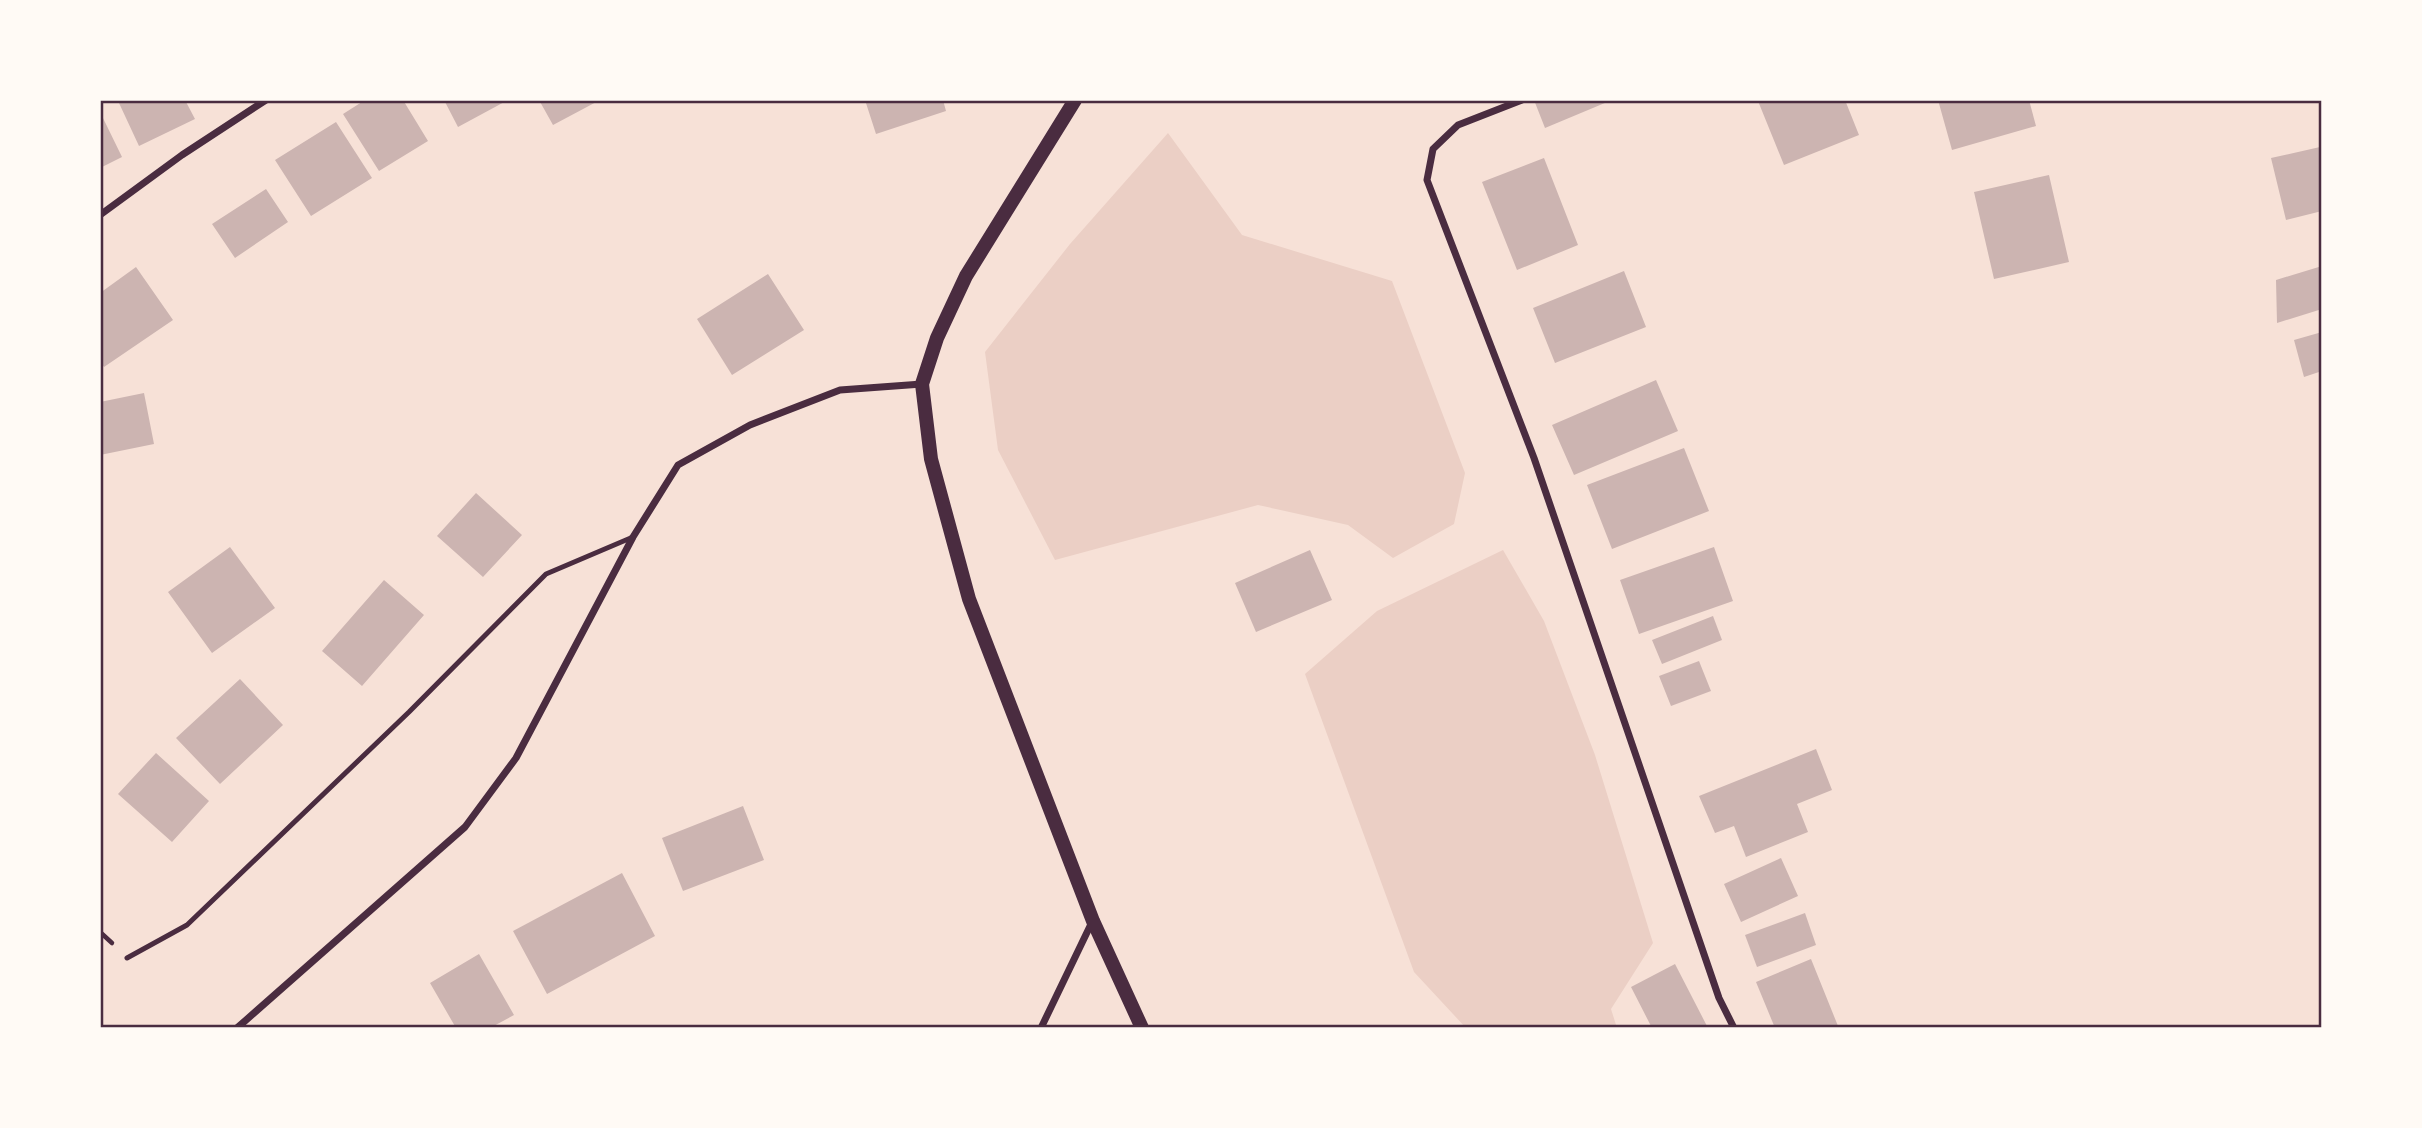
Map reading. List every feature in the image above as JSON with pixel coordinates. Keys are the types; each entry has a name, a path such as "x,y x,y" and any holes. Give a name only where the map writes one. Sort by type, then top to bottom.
{"main road":[{"path":"1075,100 966,276 937,338 922,384 931,459 969,599 1093,921 1142,1028"}],"street":[{"path":"100,215 182,155 266,100"},
{"path":"1522,100 1458,125 1433,149 1427,180 1534,458 1719,998 1734,1028"},
{"path":"237,1028 465,827 516,758 632,537 678,465 750,425 840,390 922,384"},
{"path":"1041,1028 1093,921"}],"lane":[{"path":"127,958 187,925 409,712 546,574 632,537"}],"shaded area":[{"path":"1168,133 1242,235 1392,281 1465,473 1454,524 1393,558 1348,525 1258,505 1055,560 998,450 985,352 1070,244"},
{"path":"1503,550 1544,621 1595,755 1653,943 1611,1009 1617,1028 1466,1028 1414,972 1305,674 1377,611"}],"building":[{"path":"125,100 185,100 195,119 139,146 119,103"},
{"path":"365,100 403,100 428,141 379,171 343,114"},
{"path":"444,100 508,100 458,127"},
{"path":"539,100 600,100 553,125"},
{"path":"865,100 943,100 946,111 876,134"},
{"path":"1534,100 1612,100 1545,128"},
{"path":"1845,100 1859,135 1784,165 1758,101"},
{"path":"1938,100 2029,100 2036,126 1952,150"},
{"path":"102,116 122,157 100,168 100,117"},
{"path":"336,122 372,178 311,216 275,160"},
{"path":"2320,147 2322,211 2286,220 2271,158"},
{"path":"1544,158 1578,245 1517,270 1482,182"},
{"path":"2049,175 2069,262 1994,279 1974,192"},
{"path":"266,189 288,222 235,258 212,224"},
{"path":"2322,266 2322,309 2277,323 2276,280"},
{"path":"136,267 173,320 104,367 100,361 100,293"},
{"path":"1624,271 1646,327 1555,363 1533,308"},
{"path":"768,274 804,330 732,375 697,319"},
{"path":"2322,332 2322,371 2304,377 2294,340"},
{"path":"1656,380 1678,431 1574,475 1552,425"},
{"path":"144,393 154,444 100,455 100,402"},
{"path":"1684,448 1709,511 1612,549 1587,485"},
{"path":"476,493 522,535 483,577 437,536"},
{"path":"230,547 275,608 212,653 168,592"},
{"path":"1714,547 1733,601 1639,634 1620,580"},
{"path":"1310,550 1332,600 1256,632 1235,583"},
{"path":"384,580 424,615 362,686 322,651"},
{"path":"1713,616 1722,640 1662,664 1652,640"},
{"path":"1699,661 1711,691 1671,706 1659,676"},
{"path":"240,679 283,725 220,784 176,738"},
{"path":"1816,749 1832,790 1797,804 1808,832 1746,857 1734,826 1715,833 1699,796"},
{"path":"156,753 209,801 172,842 118,794"},
{"path":"743,806 764,860 683,891 662,838"},
{"path":"1781,858 1798,896 1741,922 1724,884"},
{"path":"622,873 655,936 547,994 513,931"},
{"path":"1805,913 1816,945 1757,967 1745,935"},
{"path":"479,954 514,1015 490,1028 456,1028 430,983"},
{"path":"1811,959 1838,1026 1775,1028 1756,982"},
{"path":"1675,964 1708,1028 1652,1028 1631,987"}]}
